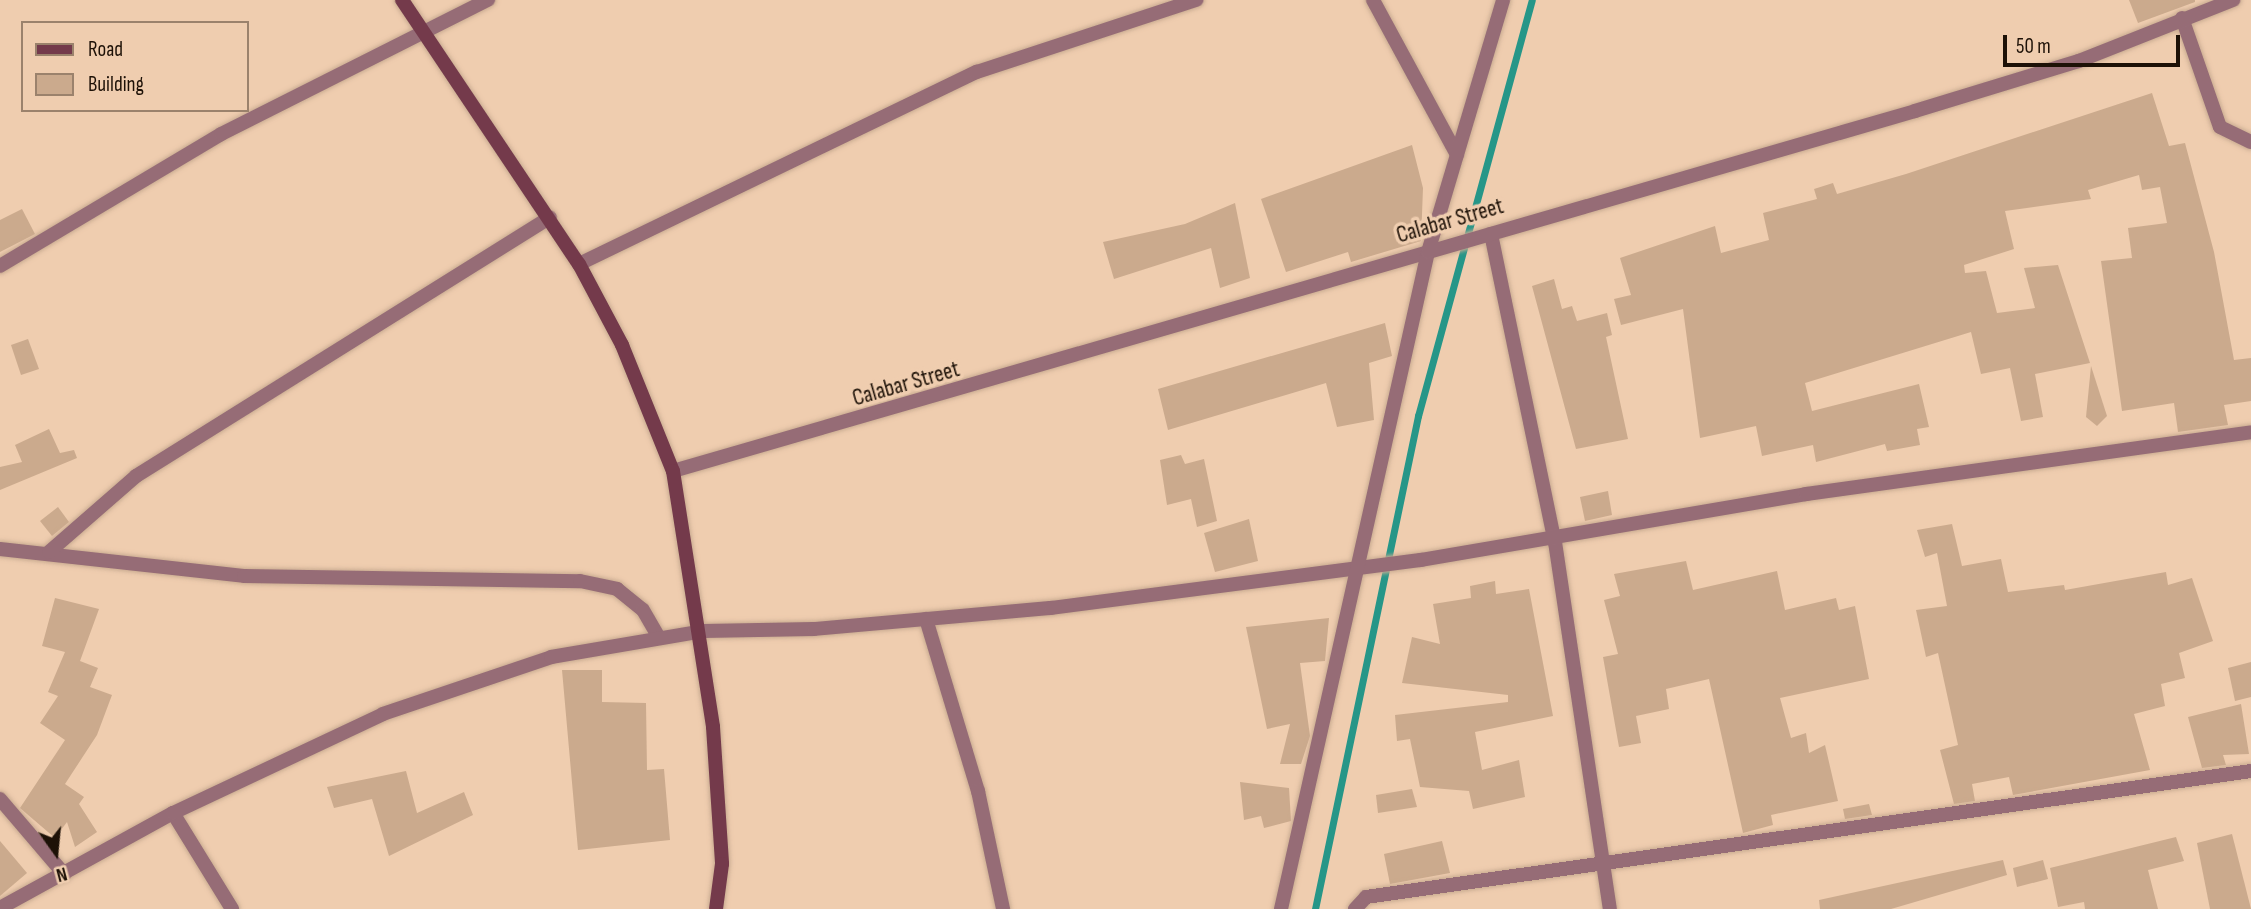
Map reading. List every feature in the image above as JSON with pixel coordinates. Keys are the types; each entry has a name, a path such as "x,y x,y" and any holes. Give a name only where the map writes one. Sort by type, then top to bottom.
{"street":[{"path":"402,0 579,264 622,345 673,471 703,631 722,864 716,909"},
{"path":"0,266 222,134 425,37 488,0"},
{"path":"579,264 977,72 1196,0"},
{"path":"1373,0 1457,155"},
{"path":"1281,909 1364,567 1457,155 1503,0"},
{"name":"Calabar Street","path":"673,471 2079,61 2182,18 2234,0"},
{"path":"2182,18 2220,127 2251,142"},
{"path":"50,552 136,476 550,217"},
{"path":"1491,234 1555,542 1609,909"},
{"path":"7,907 173,813 383,714 551,657 658,636 703,631 926,619 1421,560 1555,542 1806,494 2251,432"},
{"path":"0,549 50,552 243,576 580,581 617,590 643,610 658,636"},
{"path":"926,619 978,791 1003,909"},
{"path":"1355,909 1366,897 2251,771"},
{"path":"0,799 64,874"},
{"path":"173,813 232,909"}],"building":[{"path":"2129,0 2195,0 2195,2 2138,23"},
{"path":"2152,93 2169,146 2185,143 2214,252 2234,360 2251,358 2251,401 2224,405 2228,425 2178,432 2174,403 2122,411 2101,261 2132,258 2128,228 2167,223 2160,187 2142,190 2139,175 2088,190 2091,199 2005,211 2014,249 1964,265 1965,273 1986,271 1997,313 2035,308 2024,268 2058,265 2090,363 2035,374 2043,417 2021,421 2010,368 1981,374 1971,332 1805,383 1812,411 1919,384 1929,427 1917,429 1920,445 1887,451 1885,444 1816,462 1813,445 1762,456 1756,426 1700,438 1683,309 1621,325 1614,299 1631,295 1620,258 1715,226 1721,253 1769,240 1763,213 1817,199 1814,189 1833,183 1837,194"},
{"path":"1412,145 1423,188 1421,241 1351,262 1348,252 1286,272 1261,199"},
{"path":"1235,203 1250,278 1220,288 1211,248 1114,279 1103,242 1185,224"},
{"path":"22,209 35,234 0,252 0,220"},
{"path":"1554,279 1562,309 1572,306 1577,321 1607,313 1612,335 1606,337 1628,439 1576,449 1532,286"},
{"path":"1385,323 1392,356 1369,363 1374,420 1337,427 1326,383 1168,430 1158,389"},
{"path":"28,339 39,369 21,375 11,345"},
{"path":"2091,366 2107,416 2097,426 2086,417"},
{"path":"49,429 60,453 74,450 77,458 0,490 0,467 22,462 15,445"},
{"path":"1181,455 1185,464 1204,459 1217,521 1197,527 1191,499 1167,505 1160,460"},
{"path":"1608,491 1612,515 1585,521 1580,497"},
{"path":"58,507 69,522 52,536 40,521"},
{"path":"1249,519 1258,561 1215,572 1204,533"},
{"path":"1952,524 1962,566 2001,559 2008,592 2064,585 2065,590 2166,572 2168,585 2192,578 2213,641 2179,653 2185,678 2161,684 2165,706 2134,714 2150,770 2013,795 2009,777 1972,784 1975,801 1954,804 1940,750 1958,745 1938,653 1926,657 1916,610 1947,606 1937,553 1925,557 1917,530"},
{"path":"1686,561 1693,590 1777,571 1785,610 1836,598 1839,610 1855,606 1869,679 1780,698 1791,738 1806,733 1809,753 1825,745 1838,801 1771,815 1773,825 1743,833 1709,679 1666,689 1669,709 1636,716 1641,743 1619,747 1603,657 1618,654 1604,600 1620,596 1614,574"},
{"path":"1495,581 1496,594 1529,589 1553,716 1475,732 1482,770 1519,760 1525,797 1473,809 1469,791 1420,787 1410,739 1397,741 1395,715 1508,702 1508,695 1402,683 1412,637 1440,644 1433,604 1471,598 1470,586"},
{"path":"55,598 99,609 80,661 98,668 90,687 112,695 97,735 65,784 84,797 79,804 97,832 75,847 67,822 55,838 20,808 65,740 40,723 58,696 48,692 65,652 42,646"},
{"path":"1329,618 1325,661 1300,663 1310,736 1301,764 1280,764 1290,724 1267,729 1246,627"},
{"path":"2251,662 2251,697 2235,701 2228,668"},
{"path":"562,670 602,670 602,702 646,703 647,770 664,769 670,840 578,850"},
{"path":"2241,704 2249,754 2223,755 2226,765 2202,768 2188,717"},
{"path":"406,771 417,813 464,792 473,815 389,856 372,799 334,808 327,787"},
{"path":"1240,782 1289,788 1291,821 1264,828 1261,816 1244,820"},
{"path":"1412,789 1417,807 1378,813 1376,795"},
{"path":"1869,804 1872,815 1845,819 1843,809"},
{"path":"2232,834 2251,909 2210,909 2197,843"},
{"path":"2176,837 2184,861 2148,870 2158,909 2085,909 2084,902 2058,907 2050,868"},
{"path":"0,841 27,873 0,896"},
{"path":"1442,841 1450,873 1390,884 1384,854"},
{"path":"2003,860 2007,875 1891,909 1820,909 1819,900"},
{"path":"2043,860 2048,879 2017,887 2013,868"}],"waterway":[{"path":"1315,909 1418,416 1532,0"}]}
